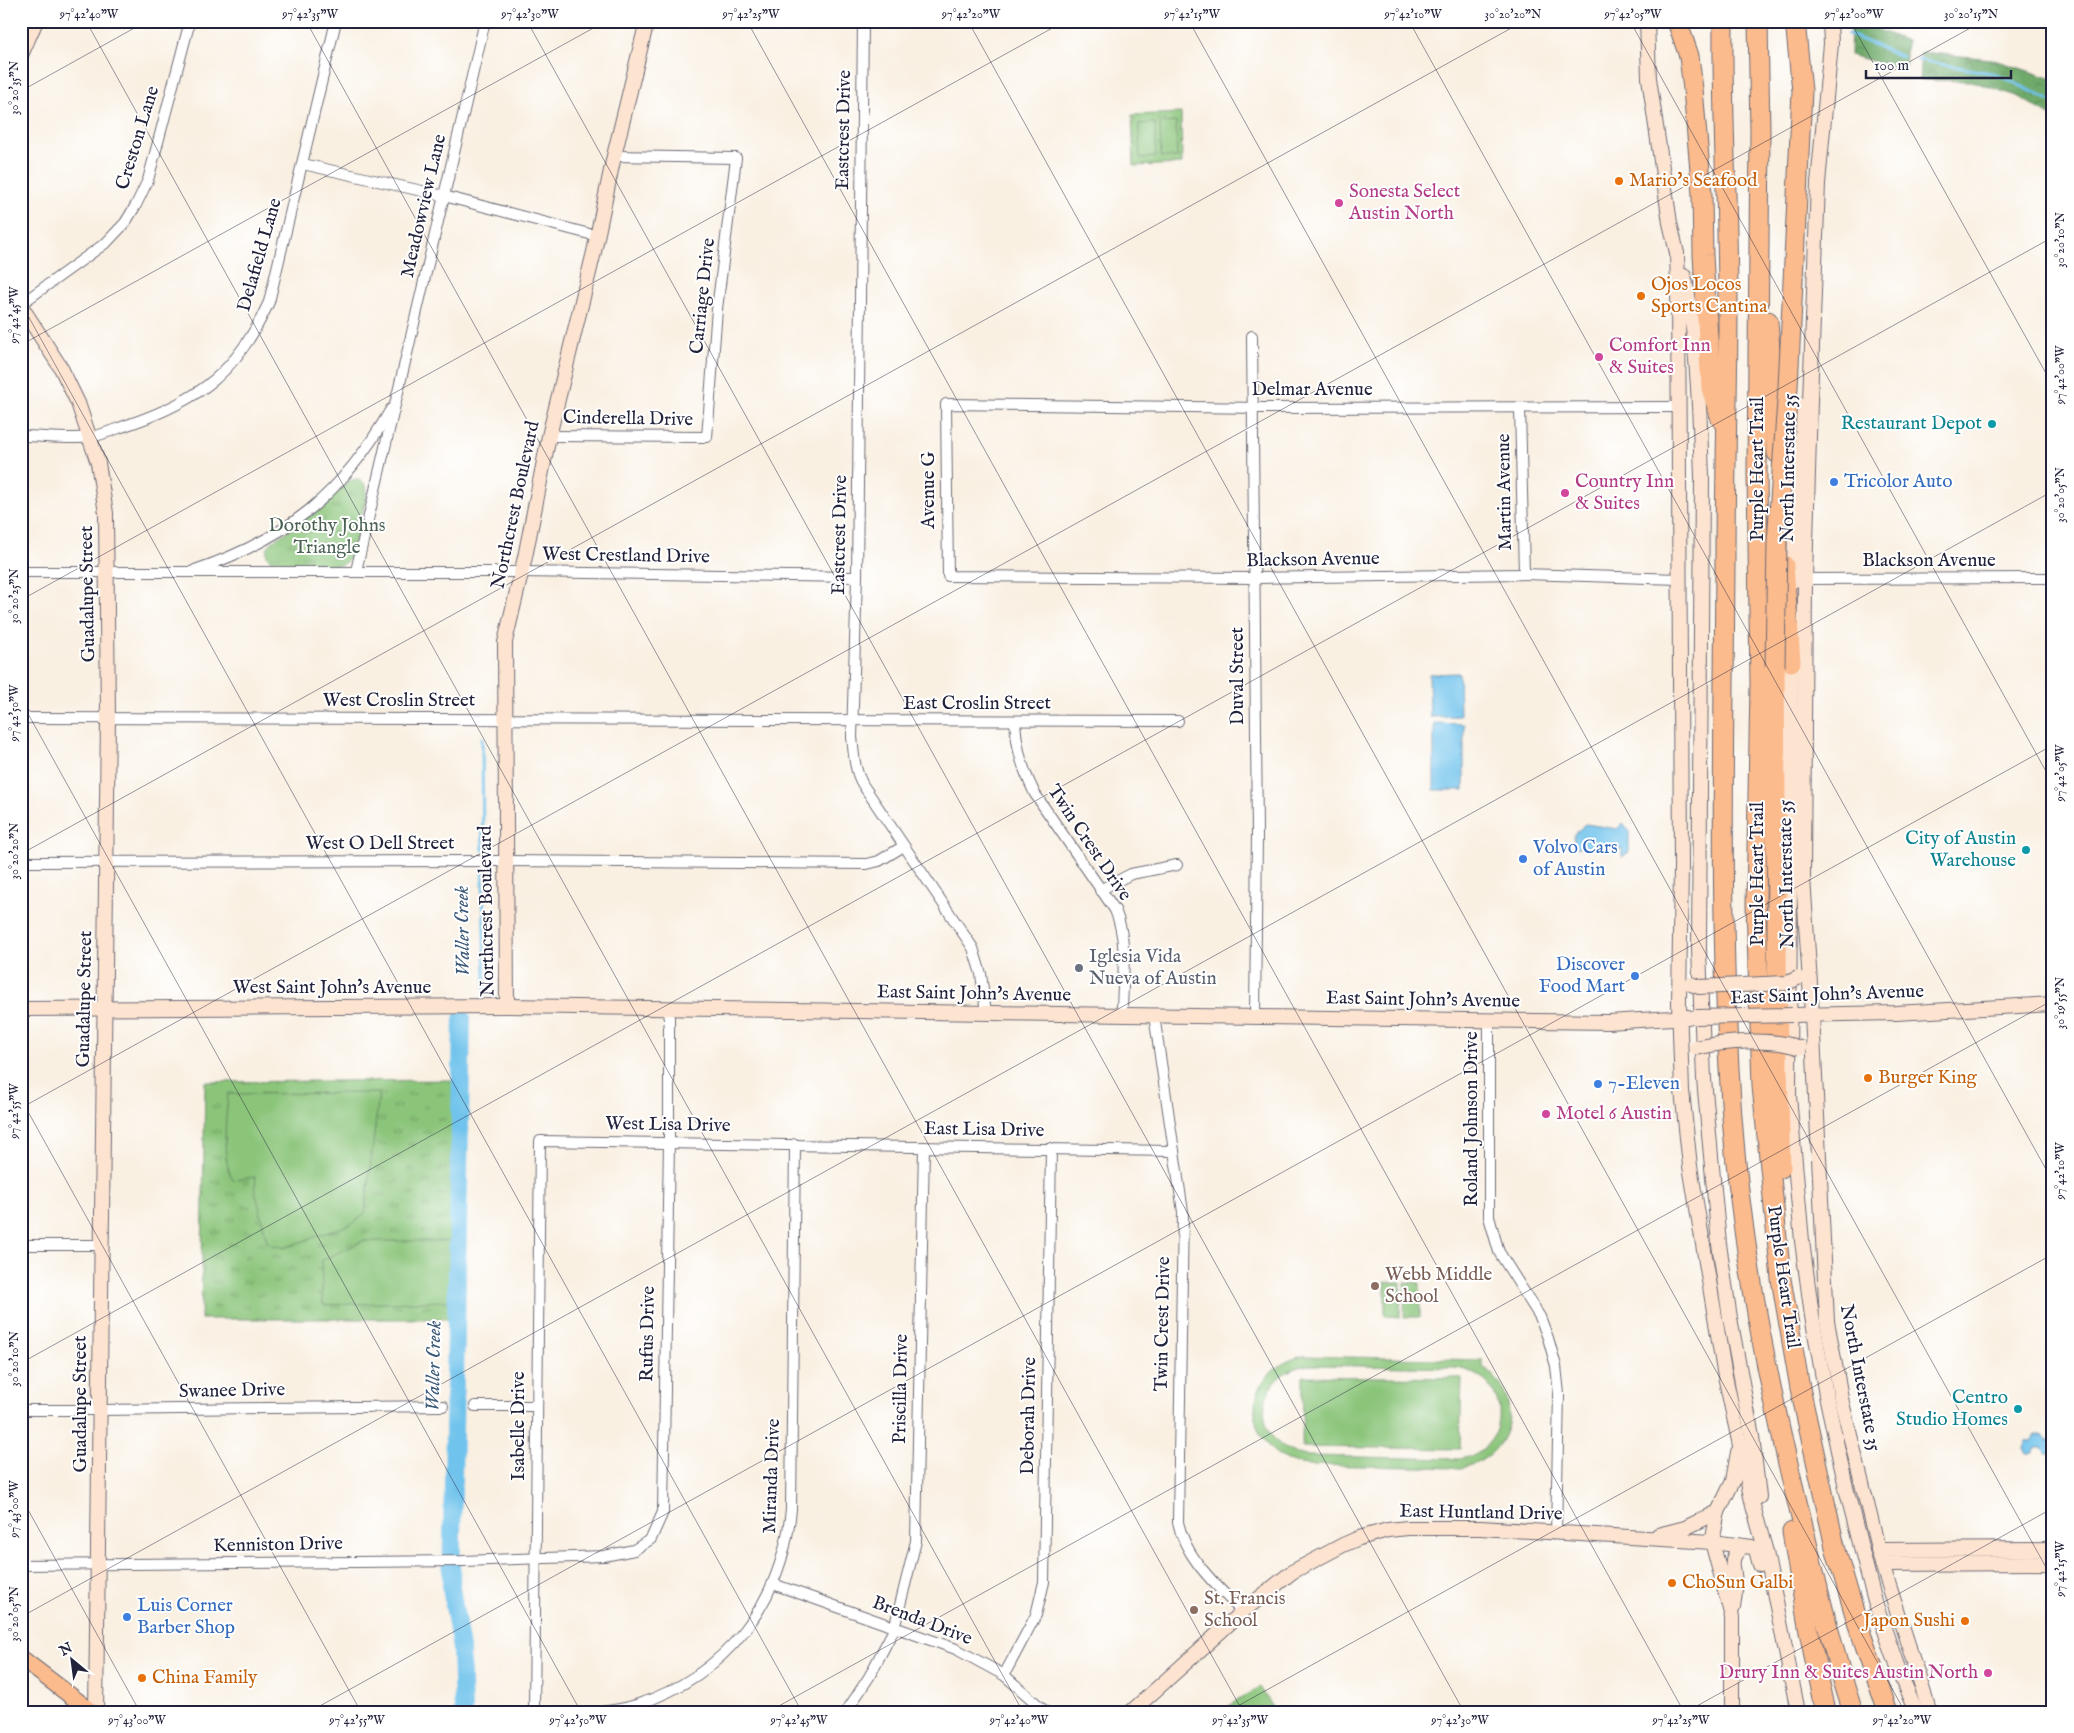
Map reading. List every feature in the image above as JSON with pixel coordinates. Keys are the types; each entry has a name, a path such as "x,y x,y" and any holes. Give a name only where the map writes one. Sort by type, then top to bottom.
{"highway":[{"name":"Purple Heart Trail","path":"1724,21 1723,92 1728,304 1724,888 1729,1060 1737,1171 1748,1267 1788,1466 1826,1622 1853,1712"},
{"name":"Purple Heart Trail","path":"1758,21 1760,131 1757,473 1760,684 1756,905 1762,1086 1781,1279 1800,1388 1835,1547 1857,1622 1888,1712"},
{"path":"1783,664 1777,542 1788,387 1802,91 1795,21"},
{"path":"1680,28 1689,56 1702,194 1703,255 1710,388 1726,432"},
{"path":"1758,235 1769,328 1782,543 1783,664 1778,1068 1781,1179 1775,1224"},
{"path":"1788,1466 1792,1529 1809,1632 1826,1712"}],"main road":[{"path":"21,55 36,21"},
{"name":"Northcrest Boulevard","path":"507,1006 505,642 549,436 647,21"},
{"path":"1647,21 1649,78 1672,233 1687,288 1696,357 1700,411 1702,496 1699,950 1704,1079 1719,1244 1730,1318 1752,1436 1766,1552 1798,1712"},
{"name":"North Interstate 35","path":"1830,21 1831,42 1818,183 1813,300 1806,580 1803,878 1812,1014 1827,1321 1842,1403 1880,1557 1930,1712"},
{"path":"1677,253 1681,866 1679,1017 1683,1061 1682,1091 1690,1166 1724,1371 1753,1506 1766,1552"},
{"path":"1813,300 1802,374 1794,548 1783,664 1789,1096 1802,1241 1820,1360 1847,1492 1875,1602 1901,1677 1916,1712"},
{"name":"Guadalupe Street","path":"21,305 61,368 78,403 91,437 103,488 106,513 108,718 100,1245 96,1712"},
{"path":"1679,969 1691,984 1699,987 1787,983 1798,978 1808,967"},
{"name":"East Saint John's Avenue","path":"793,1009 1608,1022 1679,1017 1896,1012 2053,1004"},
{"name":"West Saint John's Avenue","path":"21,1009 507,1006 793,1009"},
{"path":"1683,1061 1696,1048 1750,1043 1788,1043 1800,1048 1814,1066"},
{"path":"1732,1617 1712,1542 1718,1512 1733,1481 1738,1458 1736,1426"},
{"path":"1647,1538 1685,1528 1718,1512"},
{"name":"East Huntland Drive","path":"1131,1712 1242,1612 1301,1566 1359,1538 1388,1530 1408,1528 1480,1528 1712,1542 1743,1546"},
{"path":"1732,1712 1732,1617 1735,1584 1732,1566 1734,1556 1743,1546 1752,1547 1758,1554 1789,1712"},
{"path":"1880,1557 2053,1549"},
{"path":"1880,1557 2053,1563"},
{"path":"21,1658 92,1712"}],"street":[{"name":"Creston Lane","path":"21,305 107,242 125,223 136,205 148,180 190,21"},
{"name":"Delafield Lane","path":"21,436 91,437 160,414 178,405 212,382 241,351 260,321 269,302 336,21"},
{"name":"Meadowview Lane","path":"356,571 485,21"},
{"name":"Eastcrest Drive","path":"863,21 857,576 853,745 859,778 973,948 981,974 986,1013"},
{"name":"Carriage Drive","path":"614,156 736,158 718,309 707,438"},
{"path":"303,164 444,196 597,236"},
{"name":"Duval Street","path":"1252,336 1257,834 1255,1016"},
{"name":"Meadowview Lane","path":"187,572 223,560 256,545 308,513 333,490 358,461 376,435 397,398"},
{"name":"Delmar Avenue","path":"946,404 1253,408 1678,407"},
{"name":"Avenue G","path":"946,404 948,576"},
{"name":"Martin Avenue","path":"1520,408 1524,574"},
{"name":"Cinderella Drive","path":"549,436 707,438"},
{"name":"West Crestland Drive","path":"21,572 356,571 857,576"},
{"name":"Blackson Avenue","path":"948,576 1255,578 1524,574 1679,579"},
{"name":"Blackson Avenue","path":"1806,580 2053,578"},
{"name":"West Croslin Street","path":"21,718 776,720"},
{"name":"East Croslin Street","path":"776,720 1178,721"},
{"name":"Twin Crest Drive","path":"1015,722 1017,750 1024,773 1035,794 1115,910 1122,932 1124,947 1122,1015"},
{"name":"West O Dell Street","path":"21,862 505,861 867,864 879,861 904,846"},
{"path":"1100,890 1131,874 1178,865"},
{"name":"Rufus Drive","path":"536,1559 604,1556 634,1550 650,1539 663,1512 669,1142 669,1008"},
{"name":"Twin Crest Drive","path":"1154,1015 1183,1212 1178,1522 1181,1537 1199,1566 1242,1612"},
{"name":"Roland Johnson Drive","path":"1489,1019 1489,1217 1500,1252 1540,1317 1556,1366 1559,1394 1556,1533"},
{"name":"West Lisa Drive","path":"540,1141 795,1144"},
{"name":"Isabelle Drive","path":"534,1712 540,1141"},
{"name":"East Lisa Drive","path":"795,1144 1174,1151"},
{"name":"Miranda Drive","path":"602,1712 634,1706 660,1696 689,1681 714,1664 738,1640 757,1614 773,1584 783,1558 789,1534 791,1509 795,1144"},
{"name":"Priscilla Drive","path":"846,1712 894,1629 916,1541 924,1147"},
{"name":"Deborah Drive","path":"1004,1675 1036,1615 1044,1582 1051,1148"},
{"path":"21,1245 100,1245"},
{"name":"Swanee Drive","path":"21,1410 443,1406"},
{"path":"475,1406 537,1406"},
{"name":"Kenniston Drive","path":"21,1565 536,1559"},
{"name":"Brenda Drive","path":"773,1584 894,1629 956,1649 1004,1675 1046,1712"}],"green space":[{"path":"1851,21 1907,41 1905,70 1850,55"},
{"path":"1921,52 1992,59 2053,79 2053,117 2017,96 1971,81 1919,80"},
{"path":"1181,113 1182,164 1134,166 1132,115"},
{"path":"1176,122 1177,157 1161,157 1160,123"},
{"path":"1155,123 1156,157 1140,158 1139,124"},
{"name":"Dorothy Johns Triangle","path":"359,479 366,485 367,494 352,557 342,565 277,565 269,559 266,553 272,542 316,511 341,486"},
{"path":"457,1080 457,1319 201,1319 205,1082"},
{"path":"379,1093 365,1213 354,1223 284,1248 267,1242 254,1185 256,1184 255,1177 233,1180 229,1172 225,1138 228,1094"},
{"path":"363,1241 450,1241 449,1301 323,1305 321,1261"},
{"path":"1385,1282 1401,1282 1400,1317 1385,1316"},
{"path":"1405,1282 1420,1283 1420,1317 1404,1317"},
{"path":"1303,1356 1483,1360 1483,1367 1497,1380 1505,1394 1509,1410 1508,1425 1502,1440 1492,1452 1478,1462 1461,1468 1308,1465 1286,1459 1269,1447 1259,1431 1255,1414 1257,1395 1266,1378 1281,1365","holes":["1311,1365 1455,1368 1474,1373 1487,1383 1496,1397 1499,1412 1497,1427 1490,1441 1478,1452 1460,1459 1308,1456 1288,1450 1275,1439 1267,1425 1264,1409 1268,1394 1277,1380 1291,1370"]},
{"path":"1303,1376 1462,1378 1460,1449 1302,1447"},
{"path":"1260,1687 1276,1712 1218,1712"}],"water":[{"path":"1459,673 1460,716 1430,717 1429,674"},
{"path":"1434,723 1464,724 1464,790 1434,790"},
{"path":"1623,823 1629,832 1629,852 1622,857 1622,849 1574,847 1574,834 1586,824 1617,829"},
{"path":"2036,1435 2042,1435 2046,1441 2053,1441 2053,1453 2046,1453 2043,1447 2036,1447 2033,1453 2026,1453 2023,1447 2026,1441 2032,1441"}],"waterway":[{"path":"1848,34 1903,57"},
{"path":"1918,60 1997,74 2053,102"},
{"name":"Waller Creek","path":"482,738 483,850"},
{"name":"Waller Creek","path":"483,872 485,990"},
{"name":"Waller Creek","path":"462,1019 451,1587 461,1649 463,1712"},
{"path":"21,1700 41,1712"}],"place":[{"name":"Mario's Seafood","path":"1619,181"},
{"name":"Sonesta Select Austin North","path":"1339,203"},
{"name":"Ojos Locos Sports Cantina","path":"1641,296"},
{"name":"Comfort Inn & Suites","path":"1599,357"},
{"name":"Restaurant Depot","path":"1992,424"},
{"name":"Tricolor Auto","path":"1834,482"},
{"name":"Country Inn & Suites","path":"1565,493"},
{"name":"City of Austin Warehouse","path":"2026,850"},
{"name":"Volvo Cars of Austin","path":"1523,859"},
{"name":"Iglesia Vida Nueva of Austin","path":"1079,968"},
{"name":"Discover Food Mart","path":"1635,976"},
{"name":"Burger King","path":"1868,1078"},
{"name":"7-Eleven","path":"1598,1084"},
{"name":"Motel 6 Austin","path":"1546,1114"},
{"name":"Webb Middle School","path":"1375,1286"},
{"name":"Centro Studio Homes","path":"2018,1409"},
{"name":"ChoSun Galbi","path":"1672,1583"},
{"name":"St. Francis School","path":"1194,1610"},
{"name":"Luis Corner Barber Shop","path":"127,1617"},
{"name":"Japon Sushi","path":"1965,1621"},
{"name":"Drury Inn & Suites Austin North","path":"1988,1673"},
{"name":"China Family","path":"142,1678"}]}
